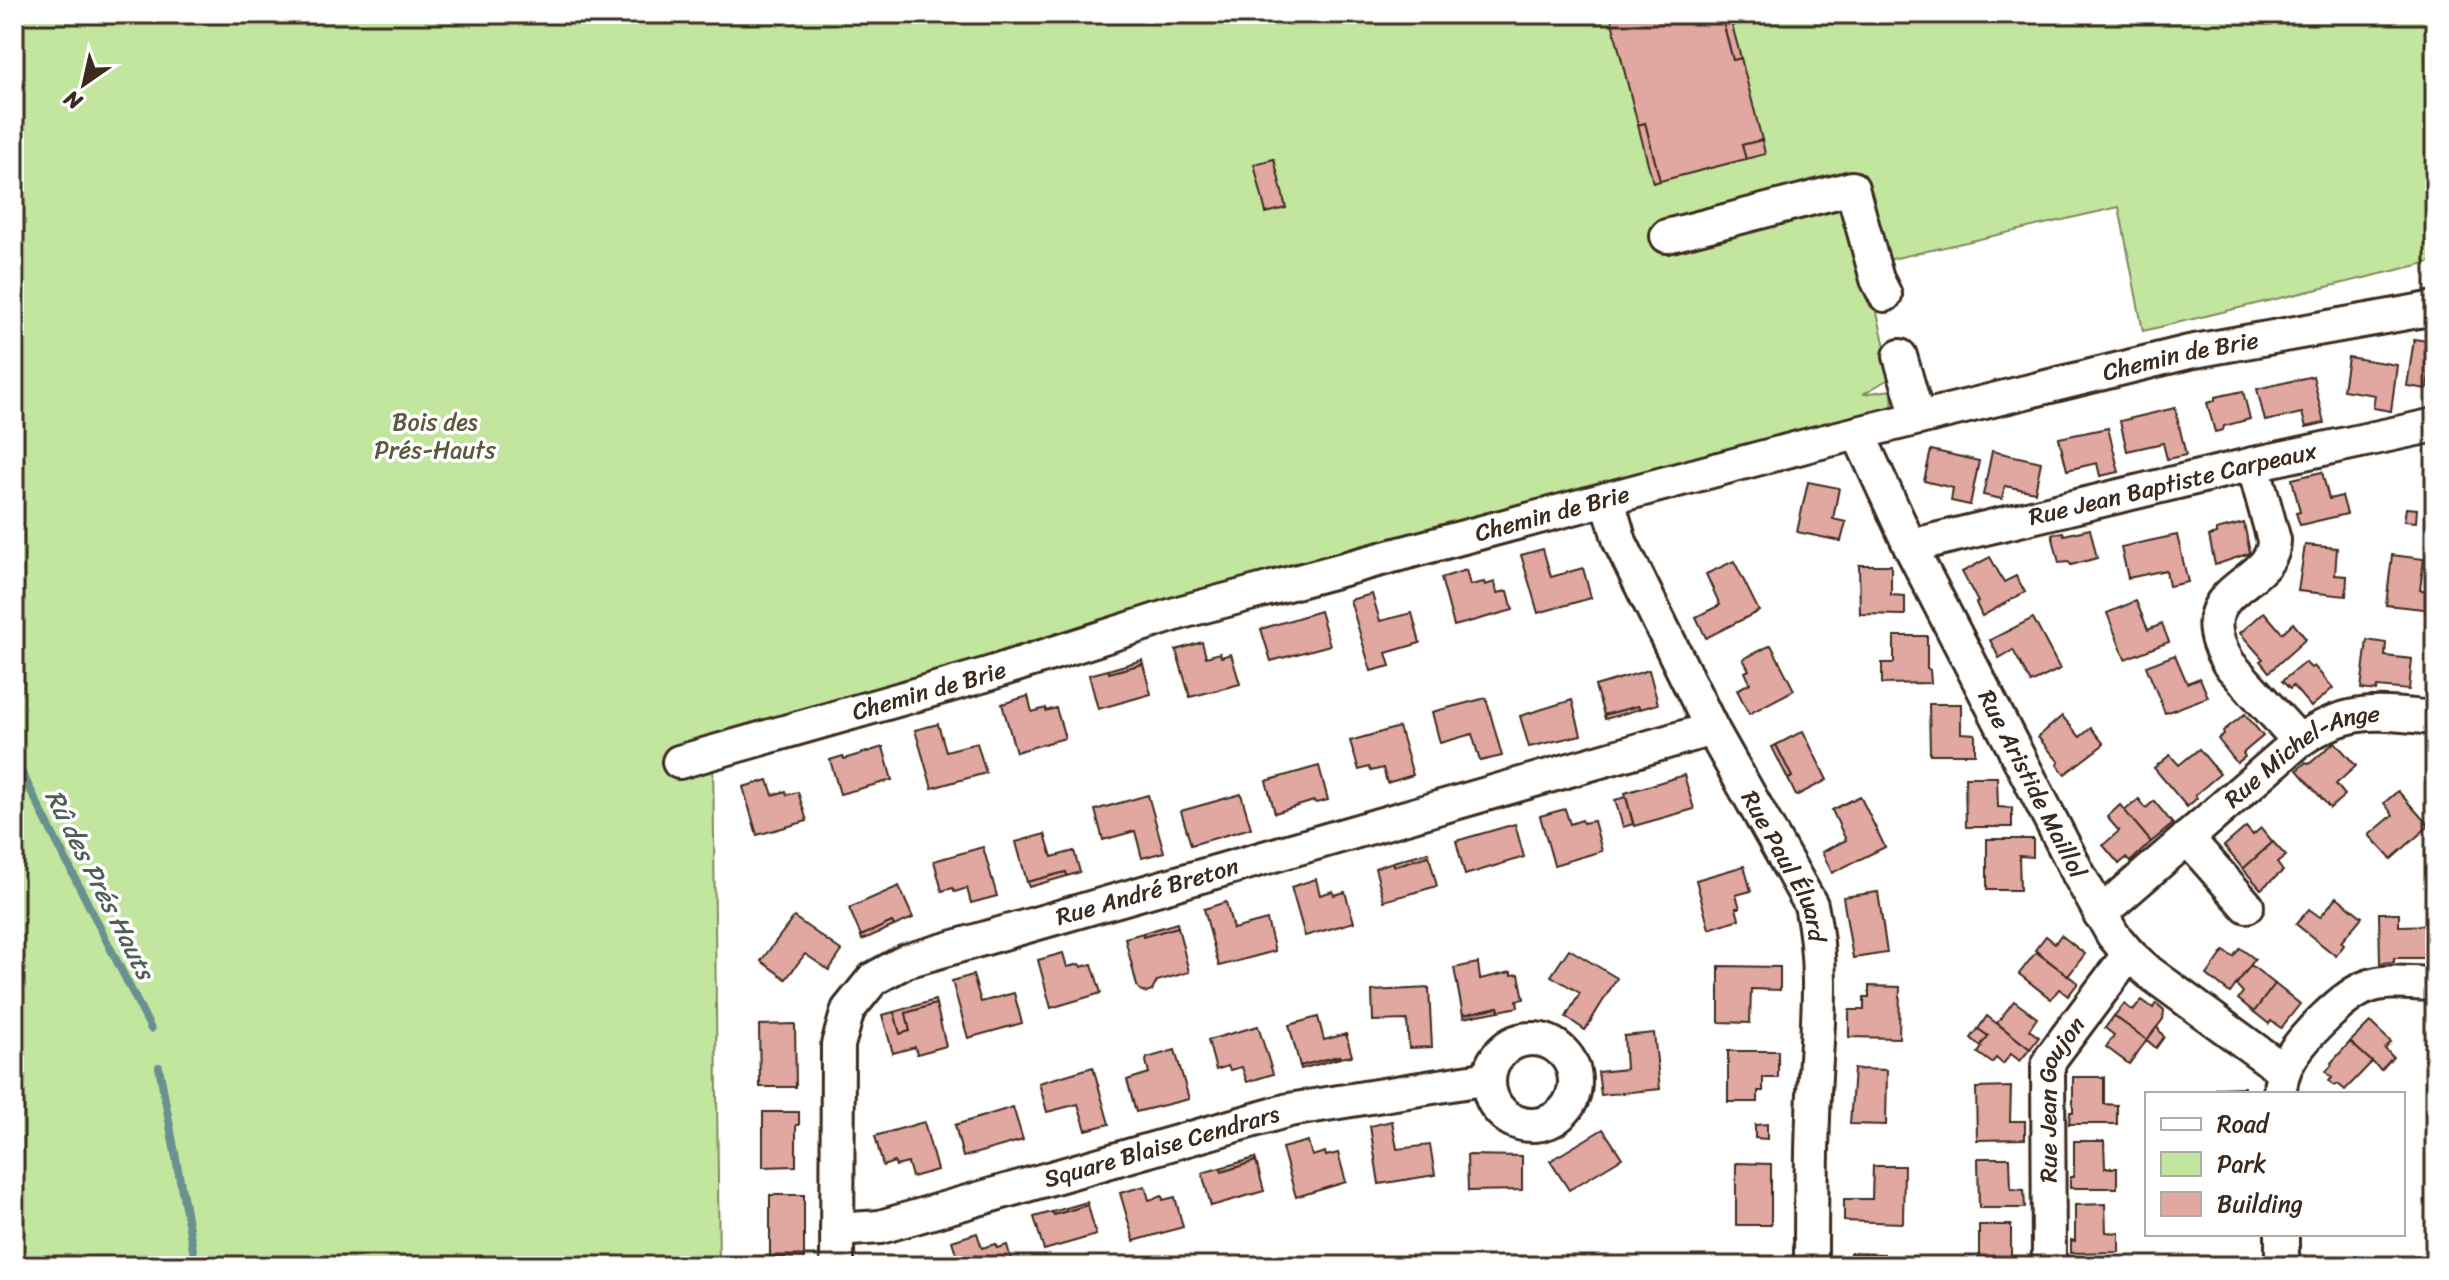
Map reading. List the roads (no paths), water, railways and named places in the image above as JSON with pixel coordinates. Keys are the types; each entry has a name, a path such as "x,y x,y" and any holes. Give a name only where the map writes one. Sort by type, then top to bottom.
{"street":[{"path":"1667,236 1852,188 1877,279 1885,295"},
{"name":"Chemin de Brie","path":"679,762 985,675 1182,612 1858,433 2189,352 2435,308"},
{"path":"1900,356 1918,418"},
{"name":"Rue Jean Baptiste Carpeaux","path":"1910,546 2253,464 2435,425"},
{"name":"Rue Aristide Maillol","path":"1858,433 1910,546 2100,914 2129,954 2282,1083"},
{"path":"2253,464 2275,550 2270,561 2228,594 2216,620 2216,635 2220,650 2229,664 2299,741"},
{"name":"Rue Paul Éluard","path":"1608,500 1620,542 1712,729 1811,905 1818,937 1811,1145 1811,1266"},
{"name":"Rue Michel-Ange","path":"2100,914 2316,729 2355,714 2435,718"},
{"name":"Rue André Breton","path":"837,1266 838,1045 848,1010 873,979 906,961 1712,729"},
{"path":"2187,838 2247,906"},
{"name":"Rue Jean Goujon","path":"2049,1266 2048,1066 2129,954"},
{"path":"2282,1083 2291,1056 2334,1008 2366,987 2435,984"},
{"name":"Square Blaise Cendrars","path":"837,1230 880,1227 1289,1110 1489,1078"},
{"path":"2282,1236 2282,1266"}],"waterway":[{"name":"Rû des Prés Hauts","path":"14,757 151,1029"},
{"name":"Rû des Prés Hauts","path":"159,1067 196,1266"}],"park label":[{"name":"Bois des Prés-Hauts","path":"435,436"}]}
